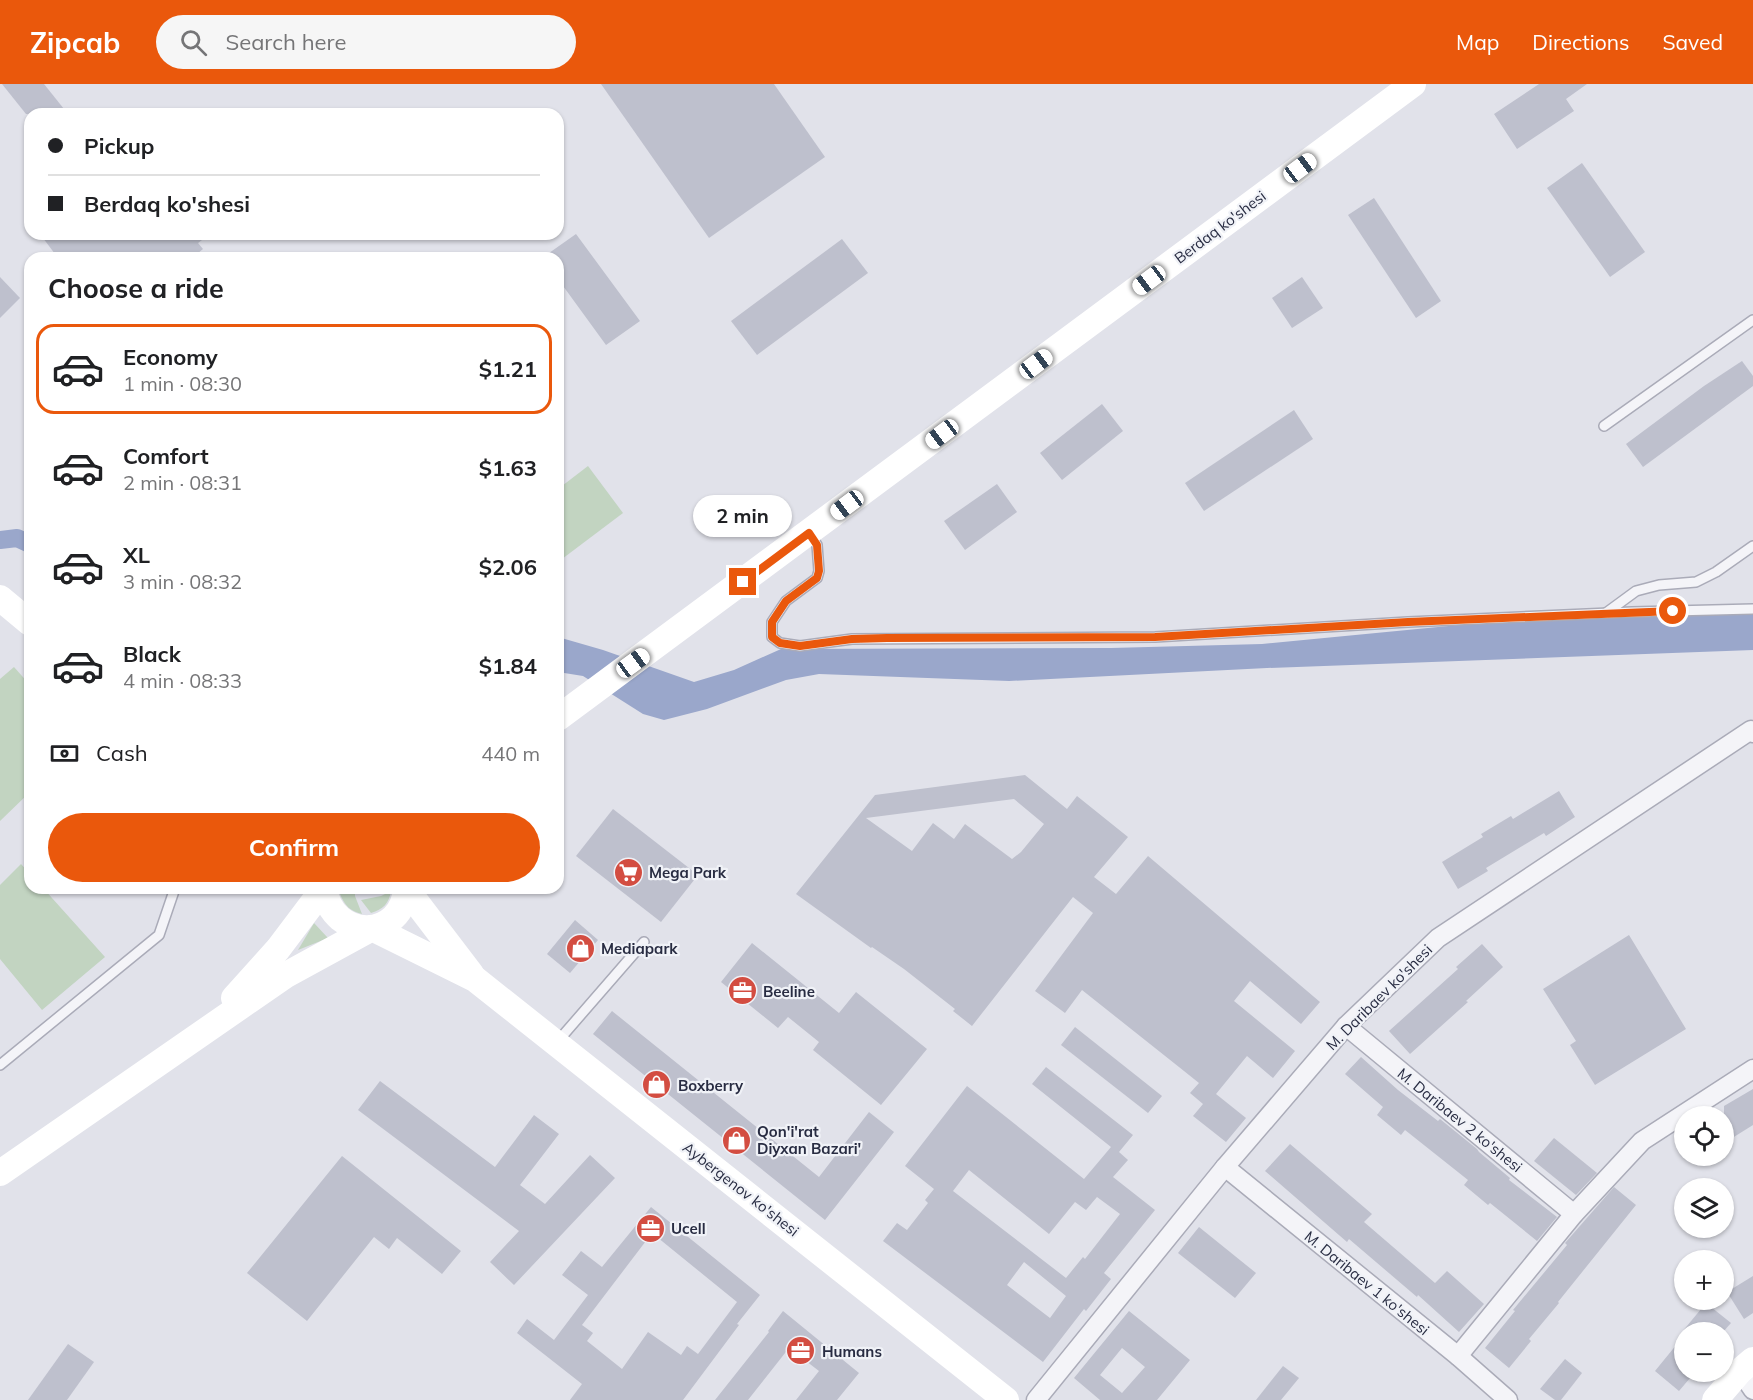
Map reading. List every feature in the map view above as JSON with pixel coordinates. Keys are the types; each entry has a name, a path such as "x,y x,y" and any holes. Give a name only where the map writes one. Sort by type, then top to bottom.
{"main road":[{"name":"Berdaq ko'shesi","path":"564,714 1413,84"},
{"path":"0,598 24,617"},
{"path":"203,1031 278,949 319,894"},
{"name":"Aybergenov ko'shesi","path":"325,894 334,914 345,923 372,928 475,979 1006,1400"},
{"path":"0,1173 286,975 372,928 385,924 396,915 406,894"},
{"name":"Aybergenov ko'shesi","path":"411,894 475,979"},
{"path":"1715,1400 1749,1374"}],"street":[{"name":"M. Daribaev ko'shesi","path":"1036,1400 1225,1167 1346,1026 1438,938 1752,732"},
{"name":"M. Daribaev 2 ko'shesi","path":"1346,1026 1574,1214"},
{"path":"1458,1356 1574,1214 1641,1141 1753,1069"},
{"name":"M. Daribaev 1 ko'shesi","path":"1225,1167 1458,1356 1508,1400"}],"lane":[{"path":"1604,426 1753,320"},
{"path":"809,533 817,545 819,571 817,578 786,601 772,622 772,637 780,643 800,646 840,640 887,638 1155,637 1264,629 1605,613 1753,609"},
{"path":"1605,613 1636,591 1659,585 1696,582 1753,546"},
{"path":"0,1065 159,935 173,894"},
{"path":"556,1043 644,942"}],"green space":[{"path":"588,466 623,513 564,557 564,484"},
{"path":"14,667 24,678 24,798 0,821 0,679"},
{"path":"21,864 24,867 24,894 48,894 105,957 42,1010 0,959 0,885"},
{"path":"340,894 355,894 362,914 351,910"},
{"path":"390,894 385,905 371,913 361,900"},
{"path":"314,923 328,938 298,950"}],"water":[{"path":"1753,609 1753,650 1267,668 1009,681 819,674 786,680 707,709 664,720 643,714 583,676 564,673 564,639 694,682 734,670 781,649 1111,648 1262,644 1551,616"}],"building":[{"path":"2,84 44,84 63,108 24,108 24,112"},
{"path":"601,84 774,84 825,157 709,238"},
{"path":"1539,84 1587,84 1566,99 1574,111 1517,149 1494,114"},
{"path":"1582,163 1645,252 1610,277 1547,188"},
{"path":"1374,198 1441,301 1416,318 1348,215"},
{"path":"576,234 640,321 606,345 564,287 564,252 550,252"},
{"path":"842,239 868,273 757,355 731,321"},
{"path":"44,240 202,240 198,243 203,249 199,252 54,252"},
{"path":"0,277 20,298 0,318"},
{"path":"1302,277 1323,308 1292,328 1272,298"},
{"path":"1742,361 1753,376 1753,386 1643,467 1626,444"},
{"path":"1102,404 1123,431 1062,480 1040,453"},
{"path":"1294,410 1313,439 1204,511 1185,483"},
{"path":"997,484 1017,512 965,550 944,521"},
{"path":"1025,775 1067,809 1077,796 1128,837 1094,877 1116,894 1148,856 1320,1002 1301,1024 1250,981 1234,1001 1295,1051 1273,1078 1247,1056 1216,1094 1246,1118 1226,1142 1193,1116 1203,1104 1190,1093 1199,1083 1082,990 1065,1013 1035,991 1093,913 1073,897 972,1026 953,1011 955,1009 904,969 796,894 875,795","holes":["1014,799 1044,824 1021,852 1012,859 965,824 954,839 933,823 912,851 866,818"]},
{"path":"1559,791 1575,817 1546,836 1544,833 1486,868 1488,871 1458,889 1442,862 1483,837 1481,834 1511,816 1513,819"},
{"path":"613,809 698,875 661,922 576,856"},
{"path":"575,920 598,940 570,973 547,954"},
{"path":"1629,935 1686,1029 1595,1085 1570,1045 1576,1041 1543,989"},
{"path":"752,943 839,1013 856,992 927,1049 881,1105 813,1050 819,1042 788,1017 778,1028 721,982"},
{"path":"1482,944 1503,967 1410,1054 1389,1031 1458,969 1456,967"},
{"path":"612,1011 819,1177 869,1112 894,1132 825,1220 593,1034"},
{"path":"1075,1027 1162,1096 1148,1113 1061,1045"},
{"path":"1361,1057 1398,1090 1438,1121 1440,1119 1510,1178 1509,1180 1557,1217 1537,1241 1464,1185 1468,1180 1405,1130 1401,1135 1377,1115 1383,1107 1345,1074"},
{"path":"1046,1067 1133,1135 1119,1152 1128,1160 1113,1177 1155,1210 1104,1273 1111,1279 1086,1311 1084,1309 1043,1362 883,1241 897,1223 907,1230 928,1203 925,1200 934,1189 905,1166 967,1086 1084,1179 1111,1147 1032,1084","holes":["969,1170 1049,1234 1075,1202 1086,1210 1097,1197 1120,1214 1085,1259 1083,1257 1066,1278 953,1191","1024,1262 1066,1296 1050,1318 1007,1285"]},
{"path":"380,1081 495,1167 534,1115 559,1134 520,1185 545,1204 590,1155 615,1178 514,1285 490,1262 519,1231 358,1110"},
{"path":"1753,1089 1753,1125 1734,1137 1734,1106 1724,1106"},
{"path":"1554,1138 1597,1173 1576,1195 1534,1161"},
{"path":"1290,1144 1372,1214 1364,1222 1435,1283 1447,1271 1484,1304 1459,1332 1418,1295 1417,1297 1349,1239 1347,1242 1265,1171"},
{"path":"342,1156 461,1251 442,1274 397,1238 389,1249 374,1237 307,1321 247,1273"},
{"path":"1614,1187 1636,1205 1529,1339 1531,1341 1509,1368 1485,1348 1567,1245 1565,1243"},
{"path":"651,1207 760,1295 683,1400 570,1400 582,1384 517,1333 527,1319 554,1340 588,1295 562,1275 581,1251 602,1267","holes":["652,1233 737,1302 698,1354 687,1346 681,1355 648,1332 622,1369 587,1341 593,1333 582,1325"]},
{"path":"1199,1227 1256,1273 1235,1298 1178,1253"},
{"path":"1753,1276 1753,1313 1744,1319 1734,1303 1734,1288"},
{"path":"1700,1310 1715,1310 1730,1322 1690,1322"},
{"path":"783,1311 859,1373 837,1400 796,1400 819,1371 789,1348 748,1400 715,1400 769,1332"},
{"path":"1129,1311 1190,1360 1157,1400 1100,1400 1074,1378","holes":["1122,1348 1145,1367 1122,1393 1100,1375"]},
{"path":"68,1344 94,1362 67,1400 28,1400"},
{"path":"1674,1348 1674,1382 1687,1382 1679,1391 1655,1371"},
{"path":"1565,1359 1582,1373 1561,1400 1555,1400 1540,1389"},
{"path":"1283,1366 1299,1378 1281,1400 1256,1400"}],"waterway":[{"path":"0,540 17,538 24,541"}],"place":[{"name":"Mega Park","path":"628,872"},
{"name":"Mediapark","path":"580,948"},
{"name":"Beeline","path":"742,991"},
{"name":"Boxberry","path":"657,1085"},
{"name":"Qon'i'rat Diyxan Bazari'","path":"736,1140"},
{"name":"Ucell","path":"650,1228"},
{"name":"Humans","path":"801,1351"}],"route":[{"path":"743,582 809,533 817,545 819,571 817,578 786,601 772,622 772,637 780,643 800,646 829,641 887,638 1155,637 1264,629 1673,611"}]}
